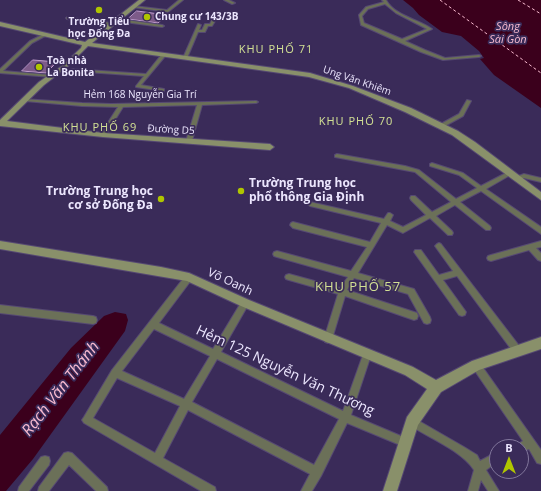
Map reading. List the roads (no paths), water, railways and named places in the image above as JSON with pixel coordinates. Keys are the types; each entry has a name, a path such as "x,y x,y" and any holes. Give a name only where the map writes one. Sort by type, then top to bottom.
{"street":[{"path":"0,124 50,76 69,62 84,48 85,45 142,0"},
{"path":"134,7 168,11 181,0"},
{"path":"226,0 233,3"},
{"path":"402,41 430,29 384,2 367,8 360,16 362,24 423,51 445,58 479,56"},
{"path":"68,18 111,24"},
{"path":"118,20 162,26"},
{"path":"197,31 204,31 206,25 211,25 213,20"},
{"name":"Ung Văn Khiêm","path":"0,24 85,45 310,75 351,87 408,110 441,126 472,144 541,197"},
{"path":"185,58 199,25"},
{"path":"0,71 31,42 44,35"},
{"path":"134,91 164,56"},
{"path":"72,70 147,75"},
{"path":"0,71 50,76"},
{"path":"138,86 162,90"},
{"name":"Hẻm 168 Nguyễn Gia Trí","path":"25,100 52,104 122,105 256,102"},
{"path":"441,126 461,115 469,101"},
{"path":"189,141 200,103"},
{"path":"103,136 122,105"},
{"name":"Đường D5","path":"0,124 103,136 270,147"},
{"path":"337,156 417,171 488,228"},
{"path":"432,165 461,174 482,187 541,231"},
{"path":"310,204 386,222 403,230 510,173"},
{"path":"518,178 524,176 541,180"},
{"path":"413,198 450,233"},
{"path":"328,339 342,292 390,215"},
{"path":"293,225 371,245"},
{"path":"491,258 541,244"},
{"name":"Võ Oanh","path":"0,245 162,271 189,277 328,339 409,371 436,387"},
{"path":"439,246 517,350"},
{"path":"530,247 541,258"},
{"path":"418,252 462,312"},
{"path":"277,254 411,291 427,320"},
{"path":"438,279 458,272"},
{"path":"189,277 115,373 87,420 212,491"},
{"path":"288,277 342,292 414,316"},
{"path":"157,460 186,404 245,303"},
{"path":"0,309 93,320"},
{"name":"Hẻm 125 Nguyễn Văn Thương","path":"153,324 345,417 405,442"},
{"path":"390,491 412,422 436,387 476,365 541,343"},
{"path":"306,491 345,417 367,355"},
{"path":"476,365 522,439"},
{"path":"115,373 186,404 317,472"},
{"path":"412,422 461,450 473,459 494,491"},
{"path":"529,449 541,459"},
{"path":"43,491 68,457 103,491"},
{"path":"23,491 45,461"},
{"path":"472,491 479,469 484,463 489,461"}],"water":[{"name":"Sông Sài Gòn","path":"403,0 541,0 541,108 494,75 480,59 484,58 479,51 461,36 442,32 419,15"},
{"name":"Rạch Văn Thánh","path":"115,312 126,314 128,320 125,331 33,459 6,491 0,491 0,435 71,348 104,316"}],"place":[{"name":"Trường Tiểu học Đống Đa","path":"99,10"},
{"name":"Chung cư 143/3B","path":"147,17"},
{"name":"Toà nhà La Bonita","path":"39,67"},
{"name":"Trường Trung học phổ thông Gia Định","path":"241,191"},
{"name":"Trường Trung học cơ sở Đống Đa","path":"161,199"}],"district":[{"name":"KHU PHỐ 71","path":"276,50"},
{"name":"KHU PHỐ 70","path":"356,122"},
{"name":"KHU PHỐ 69","path":"100,128"},
{"name":"KHU PHỐ 57","path":"358,287"}]}
